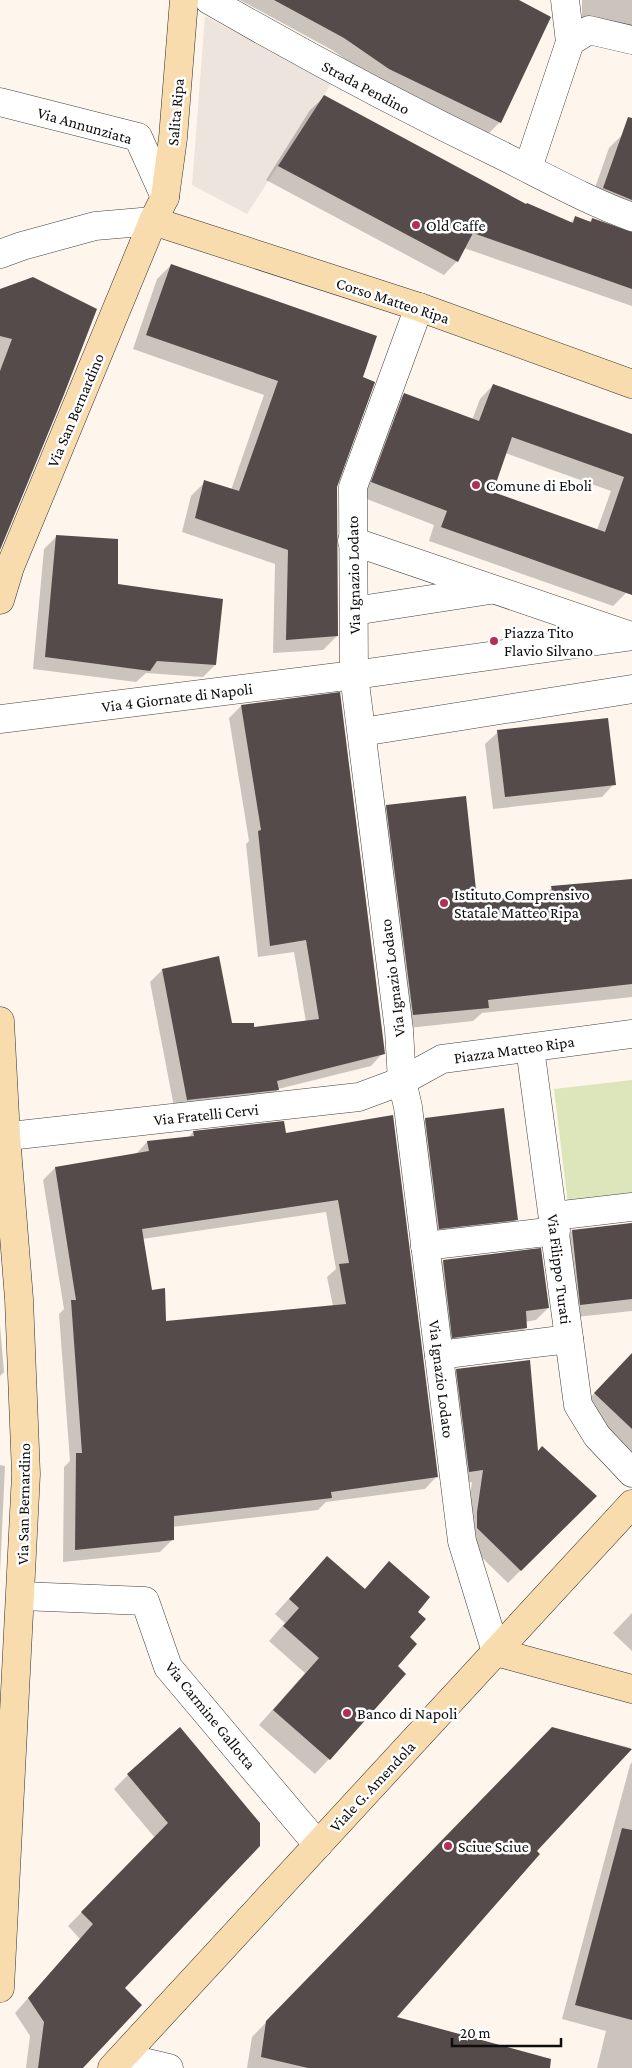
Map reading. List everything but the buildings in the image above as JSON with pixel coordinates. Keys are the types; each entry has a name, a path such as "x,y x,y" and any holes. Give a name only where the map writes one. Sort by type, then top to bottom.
{"street":[{"name":"Salita Ripa","path":"153,221 165,197 173,138 184,0"},
{"name":"Strada Pendino","path":"209,0 297,51 414,112 590,200 632,217"},
{"path":"528,168 570,42 565,0"},
{"path":"570,42 589,30 632,40"},
{"name":"Via Annunziata","path":"0,102 138,136 165,197"},
{"path":"0,254 95,226 153,221"},
{"name":"Corso Matteo Ripa","path":"153,221 419,308 632,384"},
{"name":"Via San Bernardino","path":"0,600 10,567 153,221"},
{"name":"Via Ignazio Lodato","path":"419,308 353,487 354,676 398,1020 402,1082 408,1107 462,1541 496,1652"},
{"path":"352,541 632,636"},
{"path":"354,611 496,590"},
{"name":"Via 4 Giornate di Napoli","path":"0,719 354,676 632,636"},
{"path":"362,732 632,689"},
{"name":"Via San Bernardino","path":"0,1022 3,1137 19,1299 26,1474 21,1596 8,1671 0,1988"},
{"name":"Piazza Matteo Ripa","path":"402,1082 442,1059 632,1034"},
{"name":"Via Filippo Turati","path":"530,1048 578,1405 597,1436 632,1473"},
{"name":"Via Fratelli Cervi","path":"3,1137 359,1097 402,1082"},
{"path":"425,1246 555,1224 632,1207"},
{"path":"439,1355 570,1340"},
{"name":"Viale G. Amendola","path":"117,2062 632,1504"},
{"name":"Via Carmine Gallotta","path":"21,1596 145,1601 168,1667 318,1844"},
{"path":"496,1652 632,1689"},
{"path":"117,2062 169,2068"}],"green space":[{"path":"632,1080 632,1196 568,1204 554,1089"}],"shaded area":[{"path":"205,16 331,84 247,214 192,185"}],"place":[{"name":"Old Caffe","path":"416,225"},
{"name":"Comune di Eboli","path":"476,485"},
{"name":"Piazza Tito Flavio Silvano","path":"494,641"},
{"name":"Istituto Comprensivo Statale Matteo Ripa","path":"444,903"},
{"name":"Banco di Napoli","path":"347,1713"},
{"name":"Sciue Sciue","path":"448,1846"}]}
